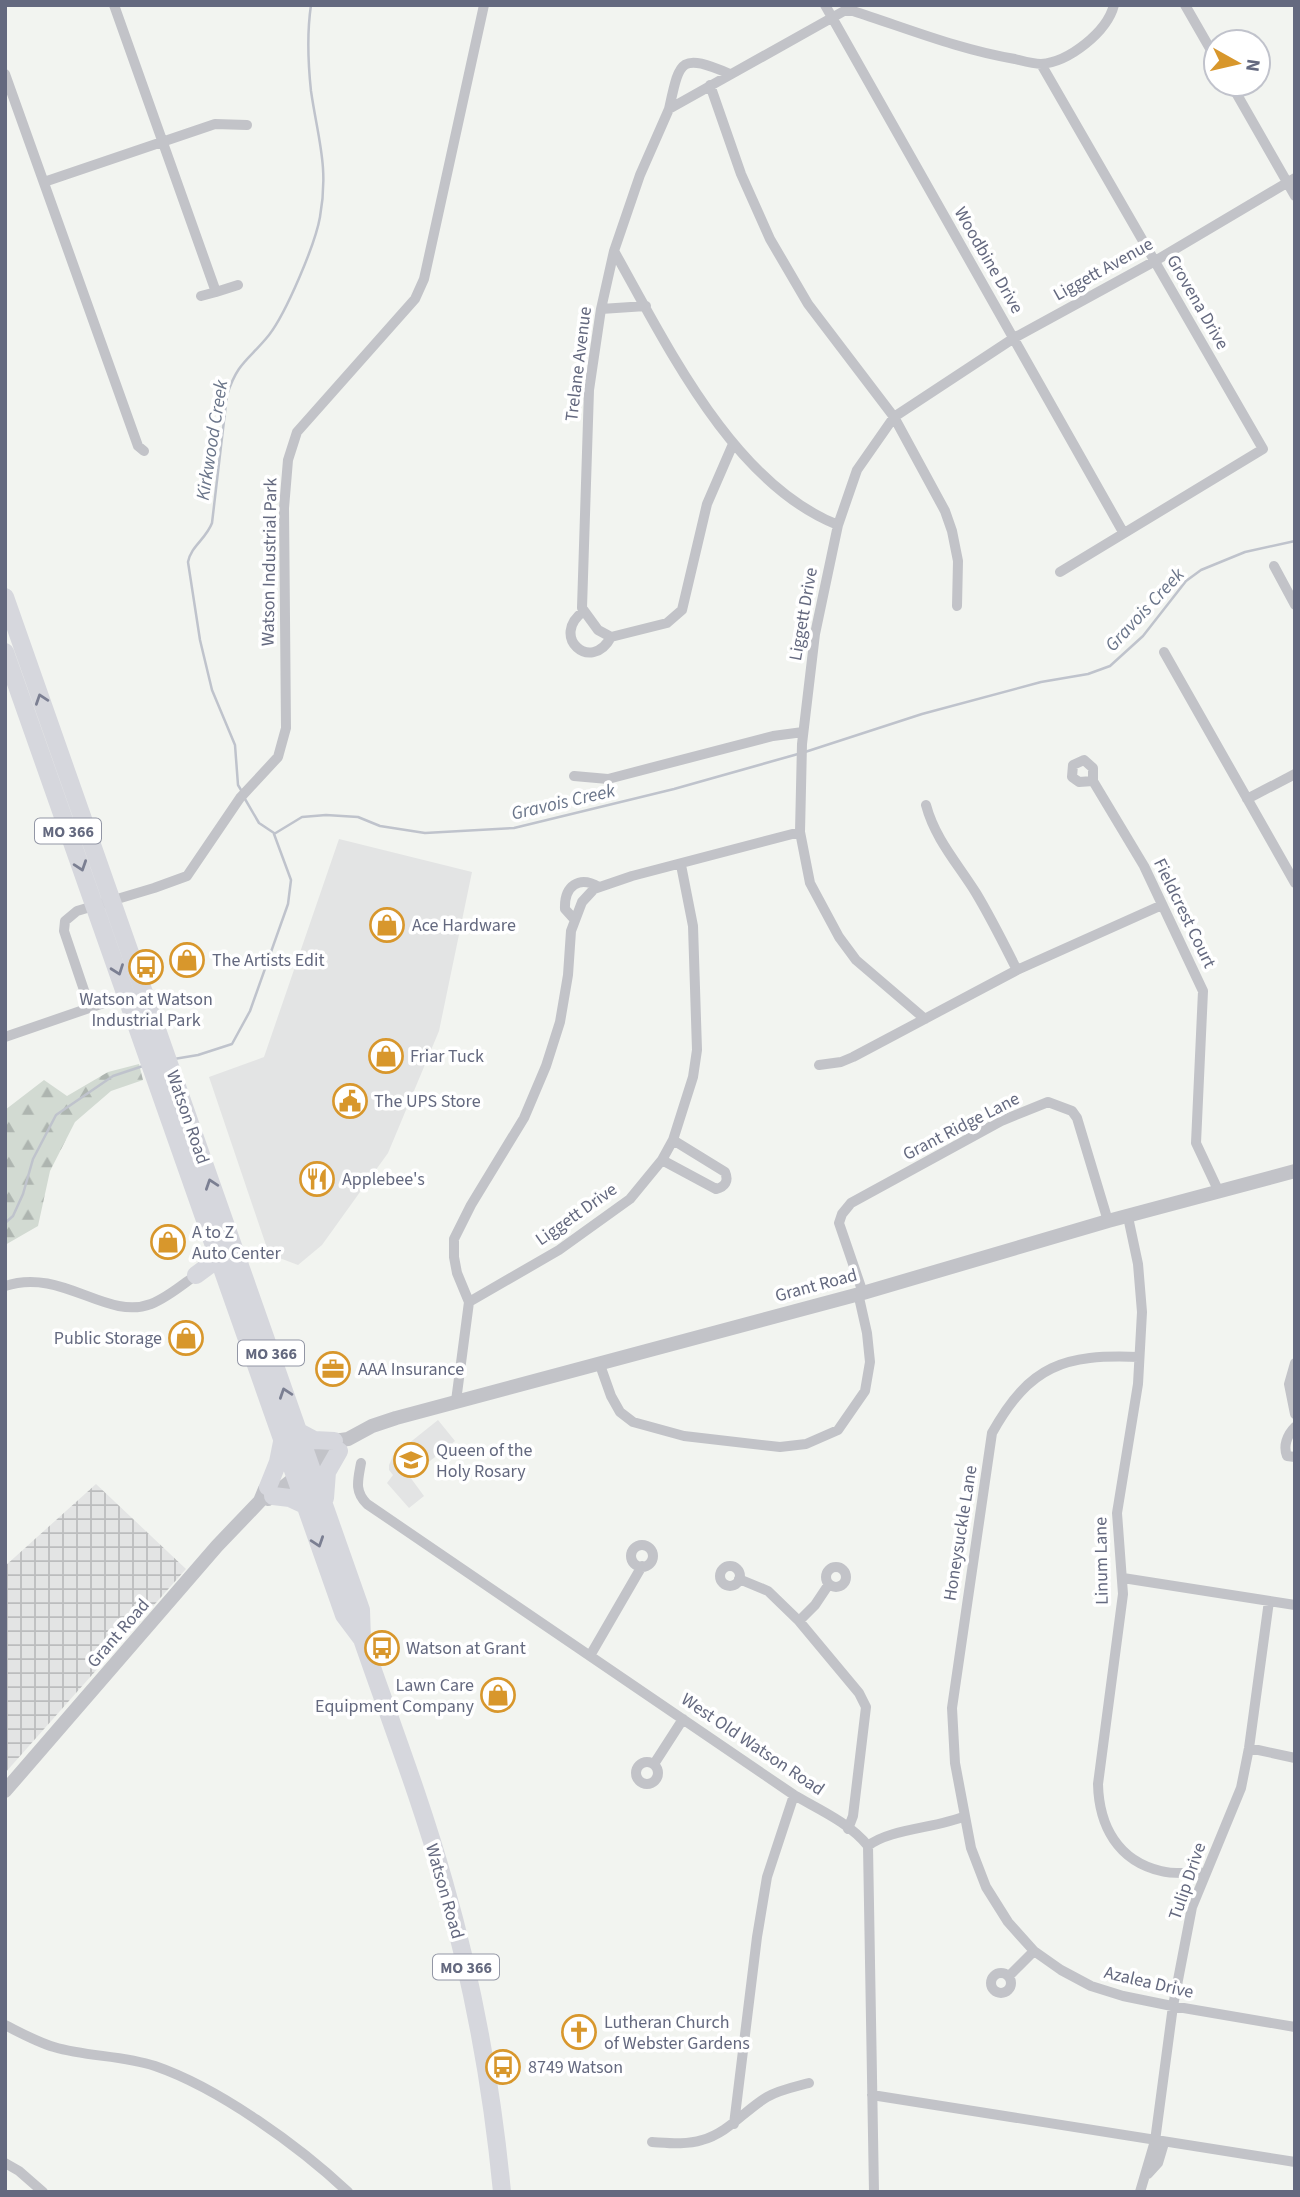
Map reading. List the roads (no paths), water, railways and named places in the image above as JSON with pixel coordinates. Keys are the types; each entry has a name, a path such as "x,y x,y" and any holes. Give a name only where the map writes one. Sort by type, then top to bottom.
{"main road":[{"name":"Watson Road","path":"5,597 103,903 223,1252 302,1467 324,1504 360,1610 362,1639 430,1836 456,1927 484,2057 502,2192"},
{"name":"Watson Road","path":"5,652 103,903 127,995 154,1049"},
{"name":"Watson Road","path":"223,1252 291,1436"},
{"path":"196,1275 223,1252"},
{"path":"196,1275 223,1252"},
{"path":"305,1505 290,1498 267,1495 278,1462 291,1436 340,1444 327,1472 324,1504"},
{"name":"Watson Road","path":"302,1467 305,1505 344,1615 362,1639"}],"street":[{"path":"114,5 216,292"},
{"name":"Watson Industrial Park","path":"90,1007 64,930 69,915 187,876 244,794 278,757 286,728 284,508 288,460 297,432 415,299 424,279 484,5"},
{"name":"Woodbine Drive","path":"825,5 1123,532"},
{"path":"669,109 844,12 859,13 991,56 1041,64 1072,54 1091,40 1114,5"},
{"path":"1185,5 1202,35"},
{"path":"841,33 846,19 859,13"},
{"name":"Trelane Avenue","path":"584,611 589,390 601,309 614,251 640,174 669,109 678,72 684,64 694,62 730,74"},
{"name":"Grovena Drive","path":"1041,64 1263,449 1123,532"},
{"path":"5,74 138,446 144,451"},
{"path":"710,85 741,174 769,239 808,304 894,417 934,489 952,531 958,561 957,606"},
{"path":"1240,98 1291,181 1295,196"},
{"path":"44,181 215,124 247,125"},
{"name":"Liggett Avenue","path":"894,417 1014,338 1155,261 1291,181"},
{"path":"614,251 698,396 733,444 790,500 816,517 838,526"},
{"path":"201,296 238,285"},
{"path":"601,309 646,306"},
{"name":"Liggett Drive","path":"894,417 856,470 838,526 815,634 802,738 800,832 810,883 839,937 856,960 925,1019"},
{"path":"611,637 598,630 584,611 575,617 570,627 575,646 596,653 603,649 611,637 667,622 681,610 708,504 733,444"},
{"path":"1060,572 1123,532"},
{"path":"1274,566 1295,605"},
{"path":"1164,652 1295,883"},
{"path":"574,776 608,779 773,736 802,738"},
{"path":"1247,799 1295,774"},
{"name":"Fieldcrest Court","path":"1093,782 1144,866 1203,991 1196,1143 1219,1192"},
{"path":"926,805 938,838 976,894 1017,970"},
{"path":"456,1401 469,1301 457,1273 454,1239 465,1214 524,1118 543,1076 560,1022 574,919 582,902 599,887 800,832"},
{"name":"Liggett Drive","path":"469,1301 559,1250 630,1199 662,1160 673,1140 693,1077 697,1050 693,926 681,864"},
{"path":"574,919 565,909 564,900 568,891 576,883 590,881 599,887"},
{"path":"819,1065 841,1062 853,1057 1017,970 1162,905"},
{"path":"5,1037 127,995"},
{"name":"Grant Ridge Lane","path":"860,1293 839,1223 851,1203 1002,1121 1048,1102 1072,1111 1077,1118 1108,1221"},
{"path":"662,1160 716,1189 723,1188 726,1183 725,1172 673,1140"},
{"name":"Grant Road","path":"5,1791 231,1530 267,1495 302,1467 372,1426 1295,1171"},
{"name":"Linum Lane","path":"1128,1217 1138,1264 1142,1312 1138,1384 1117,1513 1123,1594 1098,1784 1099,1803 1105,1824 1118,1849 1161,1871 1206,1873"},
{"path":"5,1286 44,1282 64,1286 119,1307 136,1308 151,1304 196,1275"},
{"path":"600,1365 620,1412 633,1422 684,1436 780,1447 806,1444 838,1430 865,1391 870,1363 860,1293"},
{"name":"Honeysuckle Lane","path":"965,1816 955,1763 951,1708 992,1433 1005,1410 1021,1391 1040,1375 1060,1364 1081,1357 1139,1357"},
{"path":"1295,1363 1289,1384 1295,1415"},
{"path":"1295,1427 1284,1450 1287,1457 1295,1457"},
{"name":"West Old Watson Road","path":"361,1463 357,1485 360,1496 368,1504 794,1795 848,1829 868,1846"},
{"path":"591,1654 642,1566"},
{"path":"1123,1577 1295,1605"},
{"path":"739,1579 768,1591 799,1621 859,1693 866,1707 853,1816 848,1829"},
{"path":"799,1621 816,1605 829,1584"},
{"name":"Tulip Drive","path":"1140,2192 1160,2142 1172,2007 1192,1907 1241,1788 1269,1601"},
{"path":"654,1764 683,1719"},
{"path":"1249,1748 1295,1758"},
{"path":"734,2124 767,1877 794,1795"},
{"path":"874,2192 868,1846 884,1837 952,1822 965,1816"},
{"name":"Azalea Drive","path":"965,1816 971,1848 986,1887 1008,1923 1034,1951 1091,1986 1123,1996 1172,2007 1295,2027"},
{"path":"1009,1976 1034,1951"},
{"path":"5,2025 54,2047 127,2059 178,2075 234,2106 314,2160 348,2192"},
{"path":"652,2142 686,2143 704,2140 734,2124 765,2098 779,2091 809,2083"},
{"path":"872,2095 1295,2162"},
{"path":"5,2163 19,2171 43,2192"}],"waterway":[{"name":"Kirkwood Creek","path":"241,790 238,785 235,745 212,690 200,640 188,562 192,551 212,523 227,395 231,384 240,368 276,325 306,261 320,217 323,168 309,70 311,5"},
{"name":"Gravois Creek","path":"805,752 922,714 1041,682 1088,674 1110,666 1143,636 1186,581 1201,570 1245,552 1295,541"},
{"name":"Gravois Creek","path":"174,1059 198,1055 232,1044 250,1011 288,904 291,880 274,834 302,817 358,817 380,826 425,833 514,828 674,789 798,754"},
{"name":"Kirkwood Creek","path":"245,799 259,823 274,833"},
{"name":"Gravois Creek","path":"5,1223 13,1216 23,1194 33,1159 56,1115 113,1076 143,1066"}],"place":[{"name":"Ace Hardware","path":"387,925"},
{"name":"The Artists Edit","path":"187,960"},
{"name":"Watson at Watson Industrial Park","path":"146,967"},
{"name":"Friar Tuck","path":"386,1056"},
{"name":"The UPS Store","path":"350,1101"},
{"name":"Applebee's","path":"317,1179"},
{"name":"A to Z Auto Center","path":"168,1242"},
{"name":"Public Storage","path":"186,1338"},
{"name":"AAA Insurance","path":"333,1369"},
{"name":"Queen of the Holy Rosary","path":"411,1460"},
{"name":"Watson at Grant","path":"382,1648"},
{"name":"Lawn Care Equipment Company","path":"498,1695"},
{"name":"Lutheran Church of Webster Gardens","path":"579,2032"},
{"name":"8749 Watson","path":"503,2067"}]}
